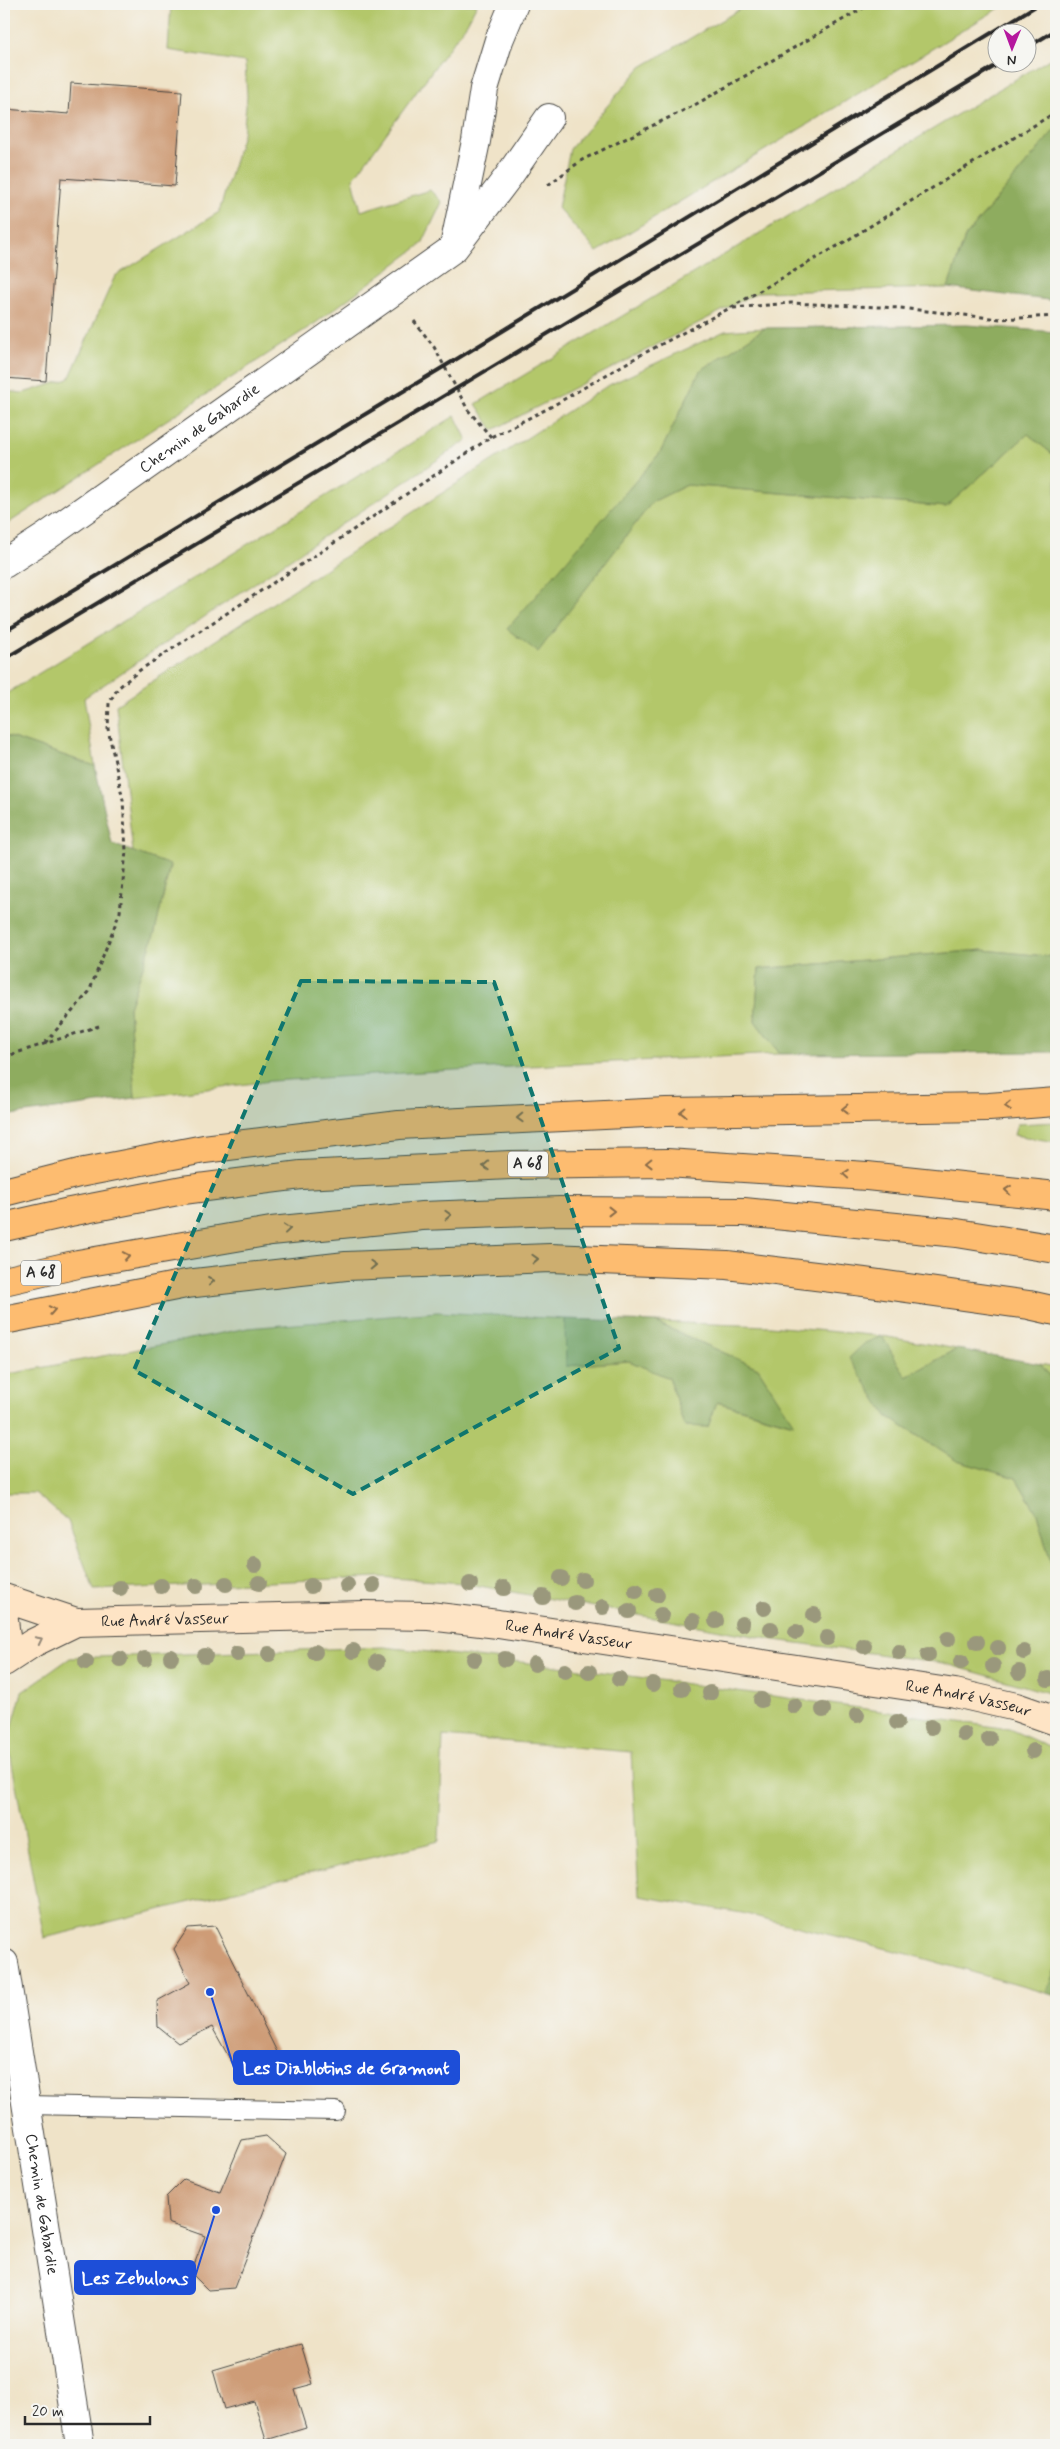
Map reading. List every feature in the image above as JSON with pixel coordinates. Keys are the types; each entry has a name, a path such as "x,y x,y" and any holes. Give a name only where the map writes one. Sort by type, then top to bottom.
{"highway":[{"path":"4,1192 79,1173 204,1149 399,1125 666,1112 989,1107 1056,1102"},
{"name":"A 68","path":"4,1227 183,1190 301,1175 510,1164 676,1164 867,1176 1056,1196"},
{"name":"A 68","path":"4,1281 78,1264 271,1231 422,1216 550,1211 744,1212 957,1233 1056,1249"},
{"path":"4,1320 192,1284 346,1266 550,1258 727,1265 1029,1304 1056,1311"}],"street":[{"path":"454,248 476,140 484,89 499,40 514,4"},
{"name":"Chemin de Gabardie","path":"4,564 47,536 454,248 508,177 549,118"},
{"name":"Rue André Vasseur","path":"4,1598 76,1622 366,1615 429,1616 498,1624 955,1693 1016,1707 1056,1721"},
{"path":"4,1620 7,1645 4,1656"},
{"name":"Rue André Vasseur","path":"4,1662 33,1643 76,1622"},
{"name":"Chemin de Gabardie","path":"4,1963 80,2445"}],"lane":[{"path":"26,2105 336,2111"}],"path":[{"path":"544,188 582,160 693,106 870,4"},
{"path":"45,1043 88,992 120,912 126,851 123,800 108,729 109,703 118,688 140,670 491,437 547,408 636,357 730,308 846,241 1056,112"},
{"path":"393,291 434,347 468,410 491,437"},
{"path":"730,308 791,303 900,308 1000,319 1056,316"},
{"path":"4,1057 102,1025"}],"highlighted area":[{"path":"301,981 494,982 619,1348 353,1494 134,1370"}],"green space":[{"path":"171,4 477,4 467,23 353,179 361,211 430,190 442,202 422,244 317,322 4,526 4,391 23,393 69,379 115,276 219,212 243,134 247,97 245,62 168,50"},
{"path":"749,4 1006,4 597,252 558,208 570,149 641,67"},
{"path":"1056,55 1056,128 965,237 948,288 758,292 493,430 476,404 1028,72 1038,72 1038,66"},
{"path":"1056,128 1056,301 948,288 965,237"},
{"path":"967,325 1056,332 1056,457 1028,434 946,507 687,485 652,502 538,652 507,629 660,453 700,371 765,328"},
{"path":"765,328 700,371 660,453 508,629 538,651 652,502 687,485 946,507 1028,434 1056,457 1056,957 983,950 759,969 755,1021 780,1054 271,1081 135,1098 129,1007 155,932 170,866 133,852 116,705 607,386 725,331"},
{"path":"455,416 467,440 84,698 95,766 4,735 4,695"},
{"path":"4,735 95,766 112,844 170,865 155,932 129,1007 135,1098 4,1116 4,901 6,900 4,888"},
{"path":"983,950 1056,957 1056,1052 780,1054 755,1021 759,969"},
{"path":"1056,1122 1056,1142 1014,1135 1017,1124"},
{"path":"437,1312 565,1319 566,1366 629,1361 670,1378 684,1426 708,1427 716,1402 793,1424 758,1368 655,1322 770,1326 882,1336 957,1349 906,1377 887,1416 957,1461 1016,1478 1037,1513 1056,1581 1056,1695 943,1663 775,1640 463,1583 379,1577 94,1590 68,1521 35,1493 4,1493 4,1375 248,1328"},
{"path":"565,1319 655,1322 758,1368 794,1424 717,1402 708,1427 684,1426 669,1378 629,1361 566,1366"},
{"path":"882,1336 906,1377 957,1349 1040,1364 1056,1383 1056,1581 1037,1513 1016,1478 957,1461 887,1416 849,1358 865,1343"},
{"path":"1040,1364 1056,1367 1056,1383"},
{"path":"384,1647 566,1667 1009,1729 1056,1750 1056,1967 1046,1993 908,1954 742,1913 639,1896 631,1752 443,1736 439,1841 44,1938 8,1742 22,1692 70,1658"},
{"path":"1056,1967 1056,1996 1046,1993"}],"building":[{"path":"71,83 182,91 175,186 61,178 46,381 4,378 4,109 69,114"},
{"path":"215,1926 278,2054 264,2072 239,2075 212,2027 178,2043 158,2027 157,2001 190,1983 174,1949 188,1928"},
{"path":"266,2136 286,2154 234,2288 208,2290 191,2273 205,2236 168,2223 166,2197 184,2179 220,2192 242,2140"},
{"path":"301,2344 313,2384 294,2389 306,2428 266,2440 254,2401 224,2409 213,2370"}],"railway":[{"path":"4,632 1039,4"},
{"path":"1038,41 1056,30"},
{"path":"4,659 988,70"}],"place":[{"name":"Les Diablotins de Gramont","path":"210,1992"},
{"name":"Les Zebulons","path":"216,2210"}]}
